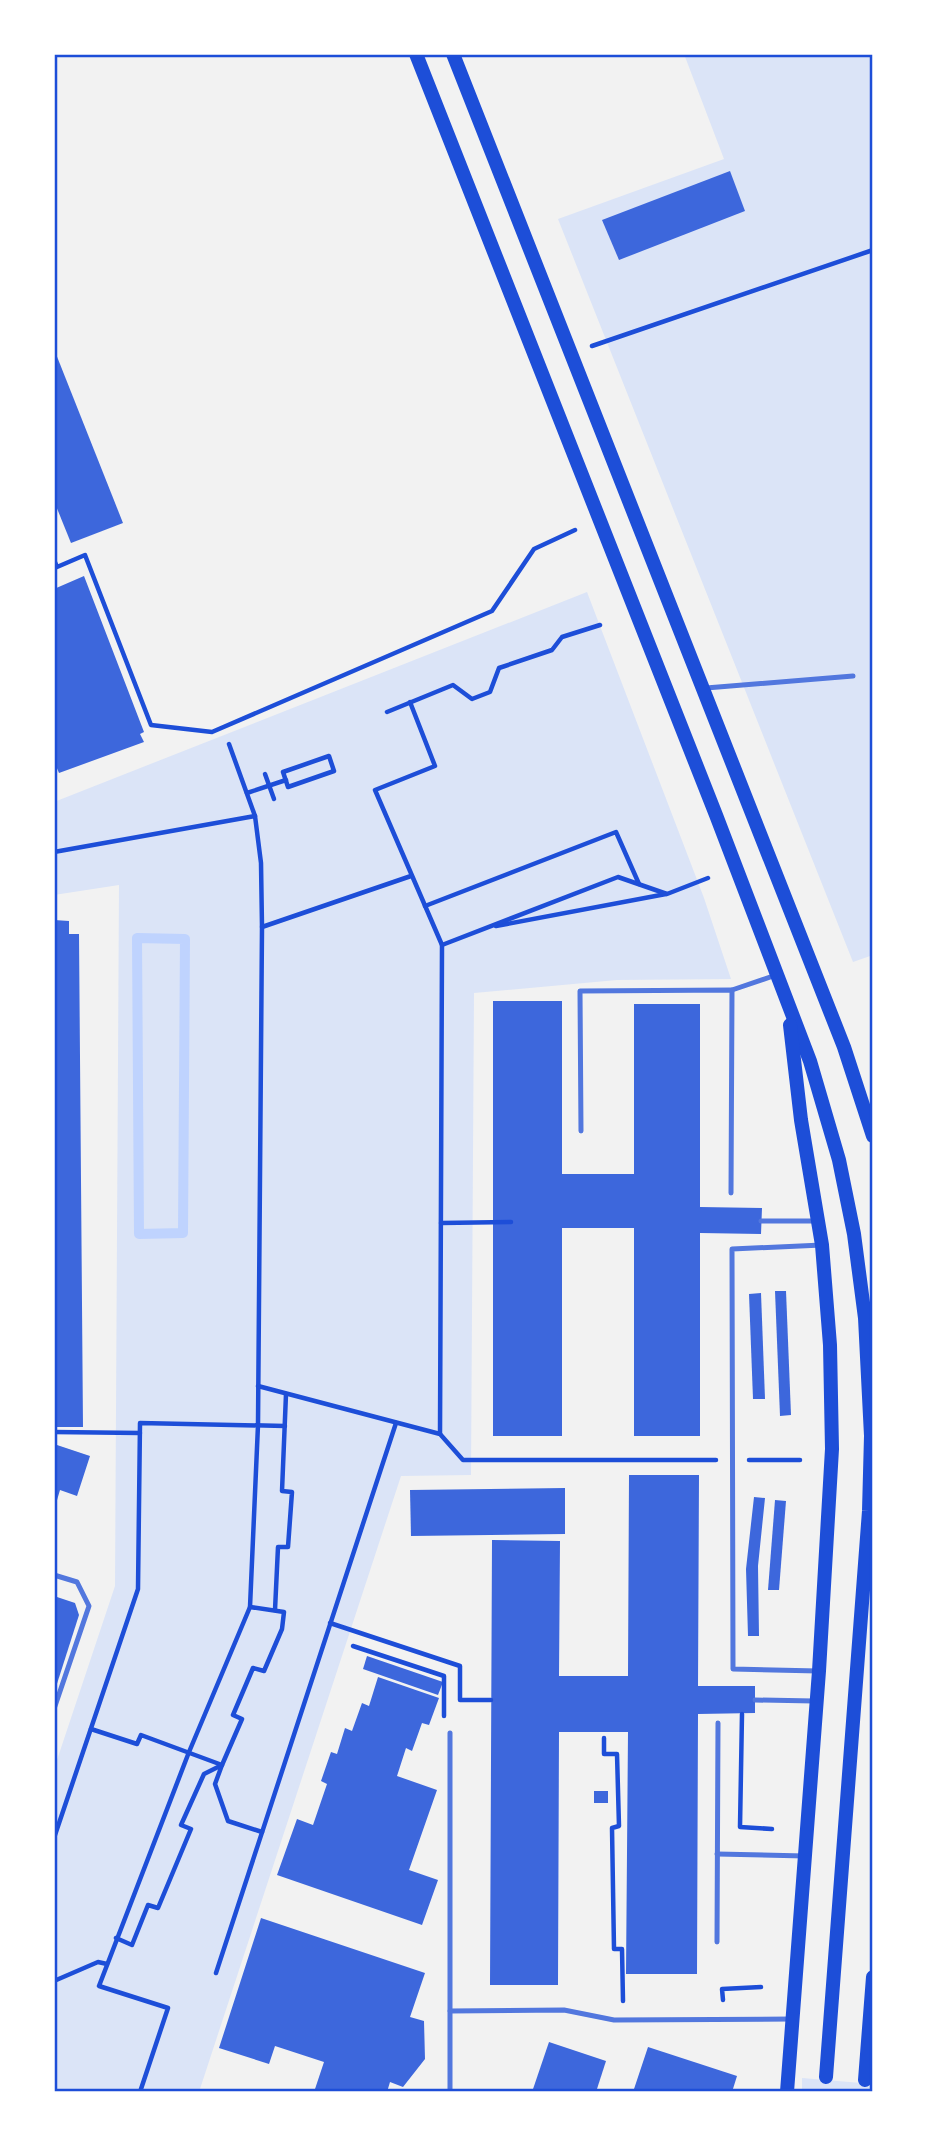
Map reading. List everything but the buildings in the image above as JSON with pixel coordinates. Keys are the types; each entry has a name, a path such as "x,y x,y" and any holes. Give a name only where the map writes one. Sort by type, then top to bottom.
{"main road":[{"path":"416,54 810,1061 839,1160 854,1234 865,1318 871,1436 869,1511 826,2077"},
{"path":"453,54 844,1047 873,1136"},
{"path":"787,1002 801,1120 822,1245 830,1345 832,1449 820,1671 788,2092"},
{"path":"865,2080 873,1976"}],"lane":[{"path":"703,688 853,676"},
{"path":"581,1130 580,990 732,990 777,975"},
{"path":"731,1193 732,990"},
{"path":"761,1222 819,1221"},
{"path":"820,1671 733,1669 732,1249 822,1245"},
{"path":"54,1575 77,1582 89,1606 54,1709"},
{"path":"754,1700 817,1701"},
{"path":"717,1942 718,1723"},
{"path":"450,1734 450,2092"},
{"path":"717,1854 805,1856"},
{"path":"450,2011 564,2010 614,2021 793,2020"}],"path":[{"path":"571,354 873,250"},
{"path":"54,560 57,567 85,555 151,725 212,732 492,611 534,548 575,530"},
{"path":"387,712 453,685 472,699 490,692 499,668 552,650 562,637 600,625"},
{"path":"410,702 435,765 375,790 442,945 440,1434"},
{"path":"140,2092 168,2008 99,1986 189,1752 250,1607 258,1425 261,863 255,816 229,744"},
{"path":"329,756 334,771 288,787 286,780 283,772 329,756"},
{"path":"265,774 274,799"},
{"path":"247,793 286,780"},
{"path":"54,852 255,816"},
{"path":"425,906 616,832 639,884"},
{"path":"262,928 411,876"},
{"path":"442,945 618,877 667,894"},
{"path":"484,929 667,894 708,878"},
{"path":"441,1223 511,1222"},
{"path":"258,1386 440,1434 463,1460 690,1460"},
{"path":"275,1610 278,1547 288,1548 292,1492 282,1491 286,1394"},
{"path":"54,1838 138,1589 140,1423 285,1426"},
{"path":"216,1973 396,1423"},
{"path":"54,1432 140,1433"},
{"path":"250,1607 284,1612 282,1629 264,1671 253,1668 233,1715 242,1719 215,1784 228,1821 262,1832"},
{"path":"330,1623 460,1666 460,1700 491,1700"},
{"path":"353,1646 444,1676 444,1720 450,1734"},
{"path":"742,1713 740,1827 772,1829"},
{"path":"91,1729 137,1744 141,1735 222,1765"},
{"path":"604,1738 604,1754 617,1754 619,1826 612,1828 614,1949 622,1949 622,2001 635,2001"},
{"path":"116,1938 132,1945 148,1905 158,1908 191,1829 181,1825 204,1774 222,1765"},
{"path":"54,1981 98,1962 107,1964"},
{"path":"711,2000 724,2000 722,1989 761,1987"}],"shaded area":[{"path":"684,54 873,54 873,955 853,962 558,219 724,159"},
{"path":"587,592 704,898 731,979 617,980 474,993 471,1475 401,1476 199,2092 54,2092 54,1769 115,1586 119,885 54,895 54,802"},
{"path":"802,2078 873,2084 873,2092 802,2092"}],"waterway":[{"path":"137,938 185,939 183,1233 139,1234 137,938"}]}
